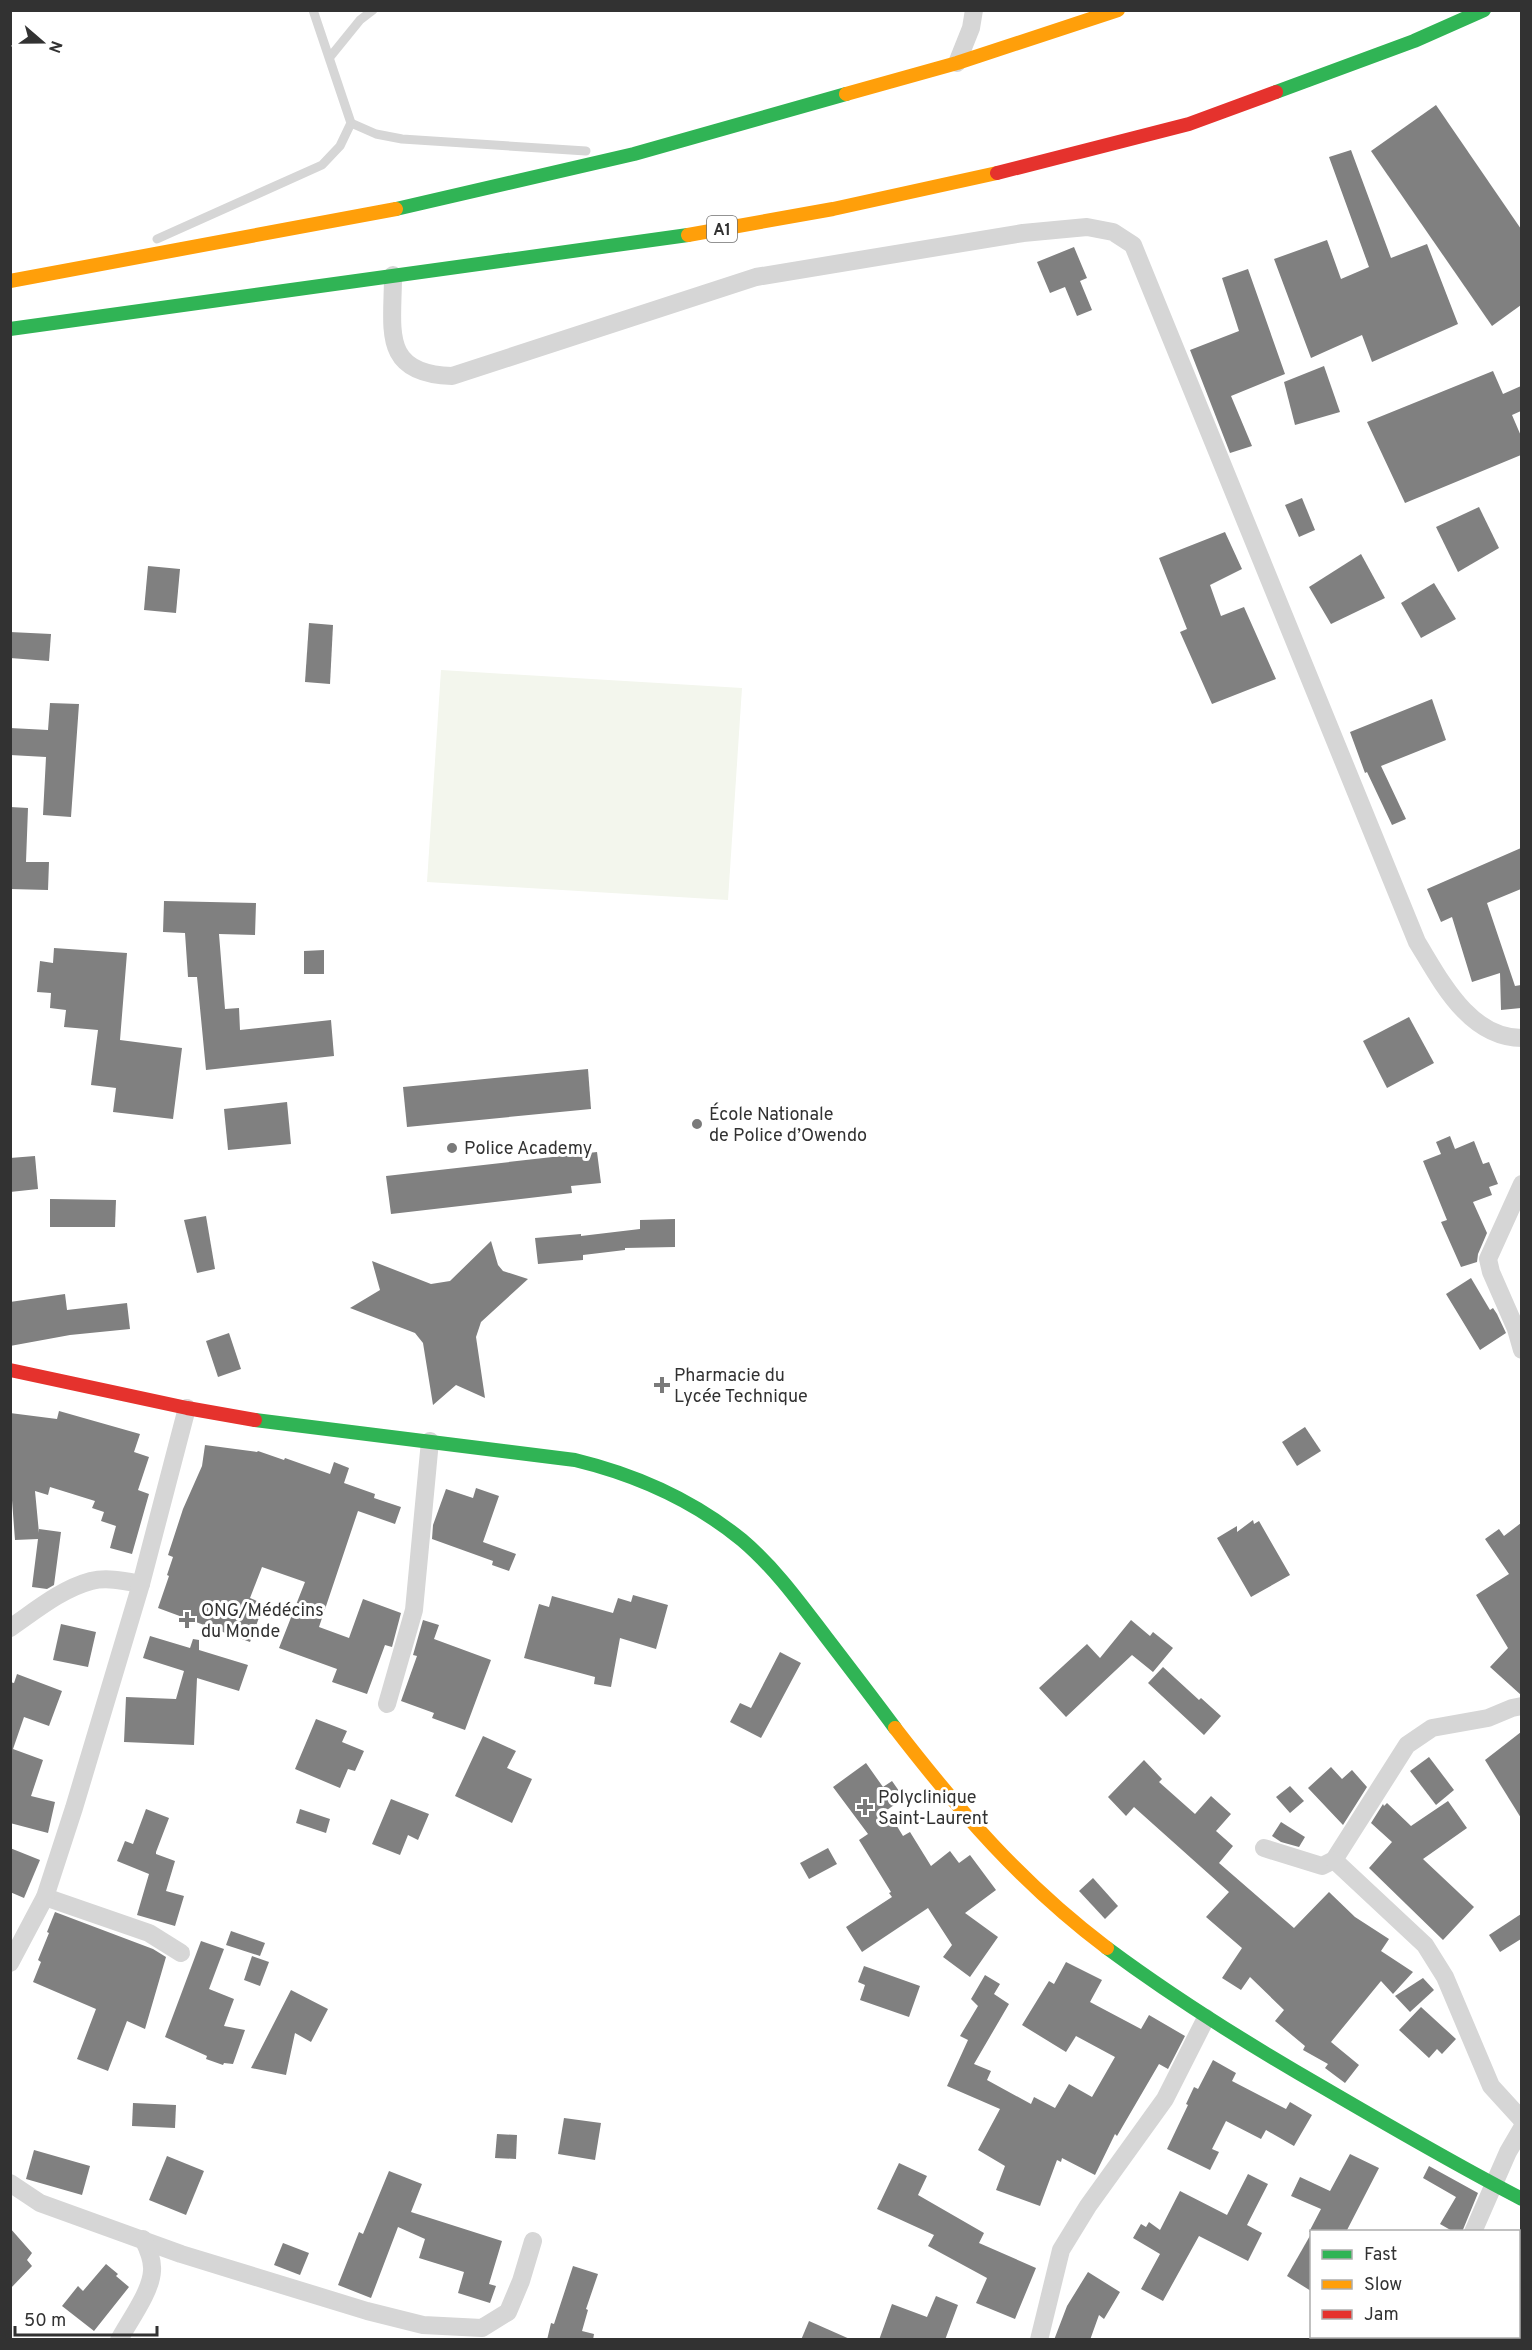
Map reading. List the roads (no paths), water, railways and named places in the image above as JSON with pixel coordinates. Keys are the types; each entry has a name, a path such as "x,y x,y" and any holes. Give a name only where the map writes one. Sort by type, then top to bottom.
{"main road":[{"path":"10,281 368,216 634,154 957,63 1118,10"},
{"name":"A1","path":"10,329 675,237 833,209 1015,169 1189,124 1414,41 1484,10"},
{"path":"10,1370 187,1408 258,1420 537,1454 601,1465 664,1490 724,1526 763,1559 971,1823 1012,1868 1056,1907 1206,2018 1339,2097 1521,2199"}],"street":[{"path":"957,63 971,28 974,10"},
{"path":"1057,10 1082,22"},
{"path":"393,275 393,341 400,357 411,368 431,376 452,376 756,277 1023,233 1087,227 1113,232 1133,245 1417,942 1444,985 1464,1011 1495,1034 1521,1038"},
{"path":"1521,1184 1488,1258 1491,1272 1516,1329 1521,1350"},
{"path":"10,1963 45,1897 141,1584 187,1408"},
{"path":"387,1704 414,1610 430,1441"},
{"path":"10,1628 65,1591 92,1581 117,1580 141,1584"},
{"path":"1264,1848 1322,1866 1334,1860 1407,1745 1432,1728 1488,1718 1521,1706"},
{"path":"1334,1860 1425,1945 1445,1977 1491,2086 1521,2120"},
{"path":"45,1897 149,1933 181,1953"},
{"path":"1039,2340 1061,2250 1088,2206 1165,2099 1206,2018"},
{"path":"1474,2230 1493,2184 1521,2128"},
{"path":"10,2183 40,2203 181,2254 367,2311 423,2325 482,2328 508,2312 521,2281 533,2241"},
{"path":"119,2340 145,2292 153,2271 150,2254 143,2239"}],"lane":[{"path":"150,242 322,165 340,146 351,123 313,10"},
{"path":"330,57 360,20 374,10"},
{"path":"351,123 376,134 402,139 634,154"},
{"path":"108,262 140,247"}],"place":[{"name":"École Nationale de Police d’Owendo","path":"697,1124"},
{"name":"Police Academy","path":"452,1148"},
{"name":"Pharmacie du Lycée Technique","path":"662,1385"},
{"name":"ONG/Médécins du Monde","path":"187,1620"},
{"name":"Polyclinique Saint-Laurent","path":"865,1807"}]}
